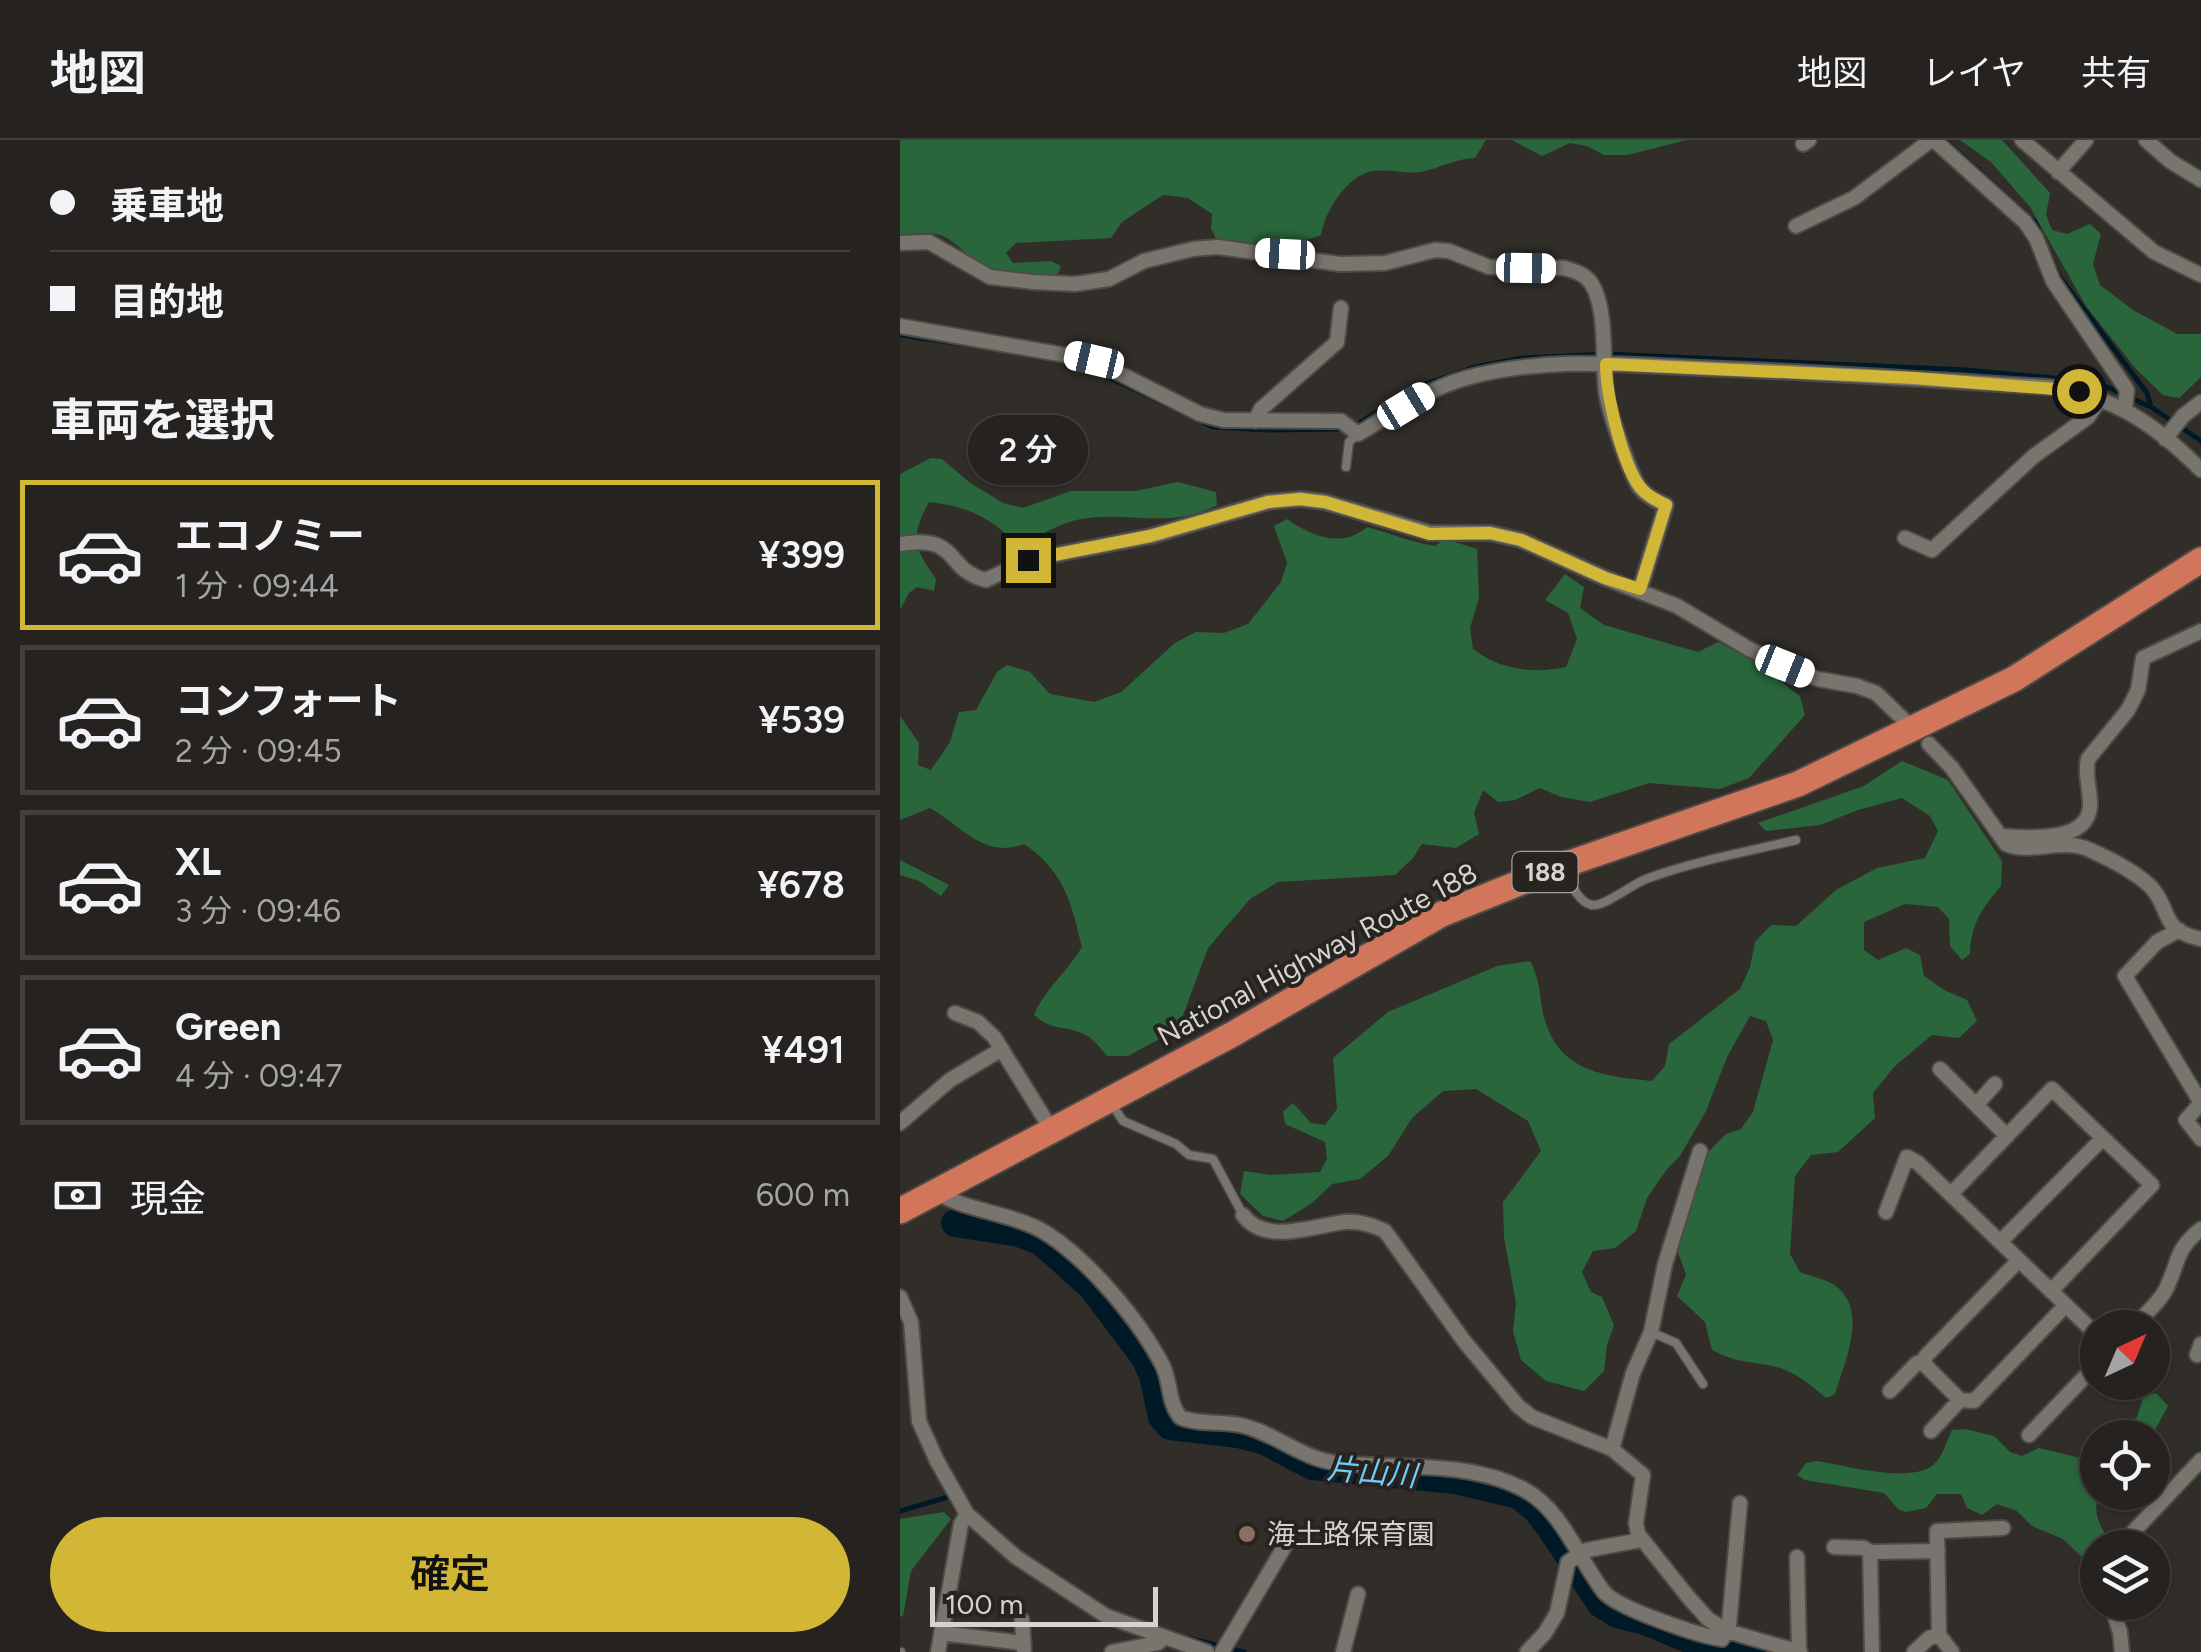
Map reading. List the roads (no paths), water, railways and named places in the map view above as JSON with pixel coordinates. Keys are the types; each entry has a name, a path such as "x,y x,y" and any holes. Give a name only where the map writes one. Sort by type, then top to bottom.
{"highway":[{"name":"National Highway Route 188","path":"900,1211 1232,1034 1442,914 1564,866 1781,791 1852,759 2029,670 2201,560"}],"street":[{"path":"1796,226 1854,198 1932,140 2024,222 2036,238 2053,281 2127,390 2125,408"},
{"path":"2022,140 2154,252 2201,275"},
{"path":"2058,172 2086,140"},
{"path":"2146,140 2201,180"},
{"path":"900,243 928,242 990,276 1033,282 1075,284 1109,279 1144,260 1193,248 1218,247 1340,264 1385,263 1435,250 1488,267 1564,268 1585,277 1598,298 1606,393 1631,472 1650,498 1666,505 1640,589"},
{"path":"1255,422 1262,409 1337,342 1341,308"},
{"path":"900,326 1094,360 1200,414 1223,420 1341,420 1358,434 1430,392 1461,379 1500,369 1547,364 2048,387 2079,391 2125,408 2201,470"},
{"path":"1905,538 1932,550 2034,456 2088,417 2100,398"},
{"path":"2165,439 2192,406 2201,402"},
{"path":"900,544 919,540 943,546 966,571 986,580 1028,560 1150,536 1268,502 1325,502 1430,534 1490,533 1521,540 1677,606 1785,666 1818,680 1876,693 1904,720"},
{"path":"2001,836 2056,834 2076,830 2086,821 2090,807 2086,766 2092,752 2128,710 2138,690 2143,658 2201,630"},
{"path":"1929,744 1952,768 2006,844 2016,848 2068,843 2086,848 2151,887 2162,912 2179,930 2201,939"},
{"path":"2179,930 2156,942 2125,976 2201,1103 2186,1120 2201,1139"},
{"path":"956,1013 978,1022 1002,1049 1053,1132"},
{"path":"900,1123 950,1080 1002,1049"},
{"path":"1940,1069 2007,1136"},
{"path":"1976,1104 1995,1084"},
{"path":"1951,1194 2052,1089 2152,1185 2051,1291"},
{"path":"2000,1242 2103,1138"},
{"path":"1612,1449 1633,1373 1651,1332 1665,1264 1700,1151"},
{"path":"1886,1212 1907,1158 1918,1163 2080,1319"},
{"path":"938,1192 947,1199 1014,1217 1046,1233 1086,1265 1112,1292 1162,1366 1172,1408 1180,1417 1239,1425 1333,1463 1463,1471 1526,1491 1542,1504 1575,1557 1605,1593 1628,1609 1673,1622 1700,1636 1722,1639 1740,1504"},
{"path":"1244,1215 1250,1224 1266,1230 1285,1232 1347,1222 1367,1223 1385,1232 1464,1341 1518,1406 1532,1417 1612,1449 1643,1475 1636,1523 1641,1540 1708,1619 1726,1631 1800,1652 1797,1557"},
{"path":"2149,1310 2166,1289 2180,1249 2201,1228"},
{"path":"2019,1260 1925,1357 1925,1365 1960,1400 1974,1401 2066,1306"},
{"path":"900,1297 911,1322 919,1421 967,1514 994,1540 1097,1611 1207,1652"},
{"path":"1890,1390 1917,1363 1925,1361"},
{"path":"2029,1436 2080,1382"},
{"path":"1931,1431 1960,1400"},
{"path":"2135,1530 2201,1460"},
{"path":"938,1652 961,1524 967,1514"},
{"path":"1952,1652 1940,1635 1938,1531 2004,1528"},
{"path":"1222,1652 1288,1539"},
{"path":"1575,1557 1641,1540"},
{"path":"1834,1548 1864,1548 1870,1552 1938,1550"},
{"path":"1870,1552 1872,1652"},
{"path":"1527,1652 1558,1613 1575,1557"},
{"path":"1343,1652 1358,1594"},
{"path":"941,1633 1024,1647 1022,1620"},
{"path":"2116,1620 2122,1652"},
{"path":"1914,1652 1940,1635"},
{"path":"1112,1652 1158,1643 1163,1638"}],"lane":[{"path":"1346,467 1349,442 1358,434"},
{"path":"1564,866 1574,890 1585,902 1596,906 1608,903 1628,886 1663,873 1796,840"},
{"path":"1108,1100 1123,1122 1176,1144 1189,1155 1213,1159 1244,1215"},
{"path":"1651,1332 1676,1343 1703,1384"}],"waterway":[{"path":"1945,140 2035,222 2059,276 2147,393 2151,407"},
{"path":"900,335 976,346"},
{"path":"1361,422 1416,387 1475,367 1522,358 1608,354 1967,370 2096,382 2151,407 2201,441"},
{"path":"1081,364 1213,427 1343,429"},
{"name":"片山川","path":"955,1223 1019,1233 1042,1242 1092,1287 1144,1356 1153,1375 1162,1417 1170,1426 1265,1441 1312,1466 1455,1480 1518,1495 1536,1509 1552,1530 1601,1604 1617,1614 1648,1622 1700,1644 1773,1652"},
{"path":"900,1511 948,1497 955,1500"},
{"path":"1184,1637 1244,1652"}],"place":[{"name":"海土路保育園","path":"1247,1534"}]}
